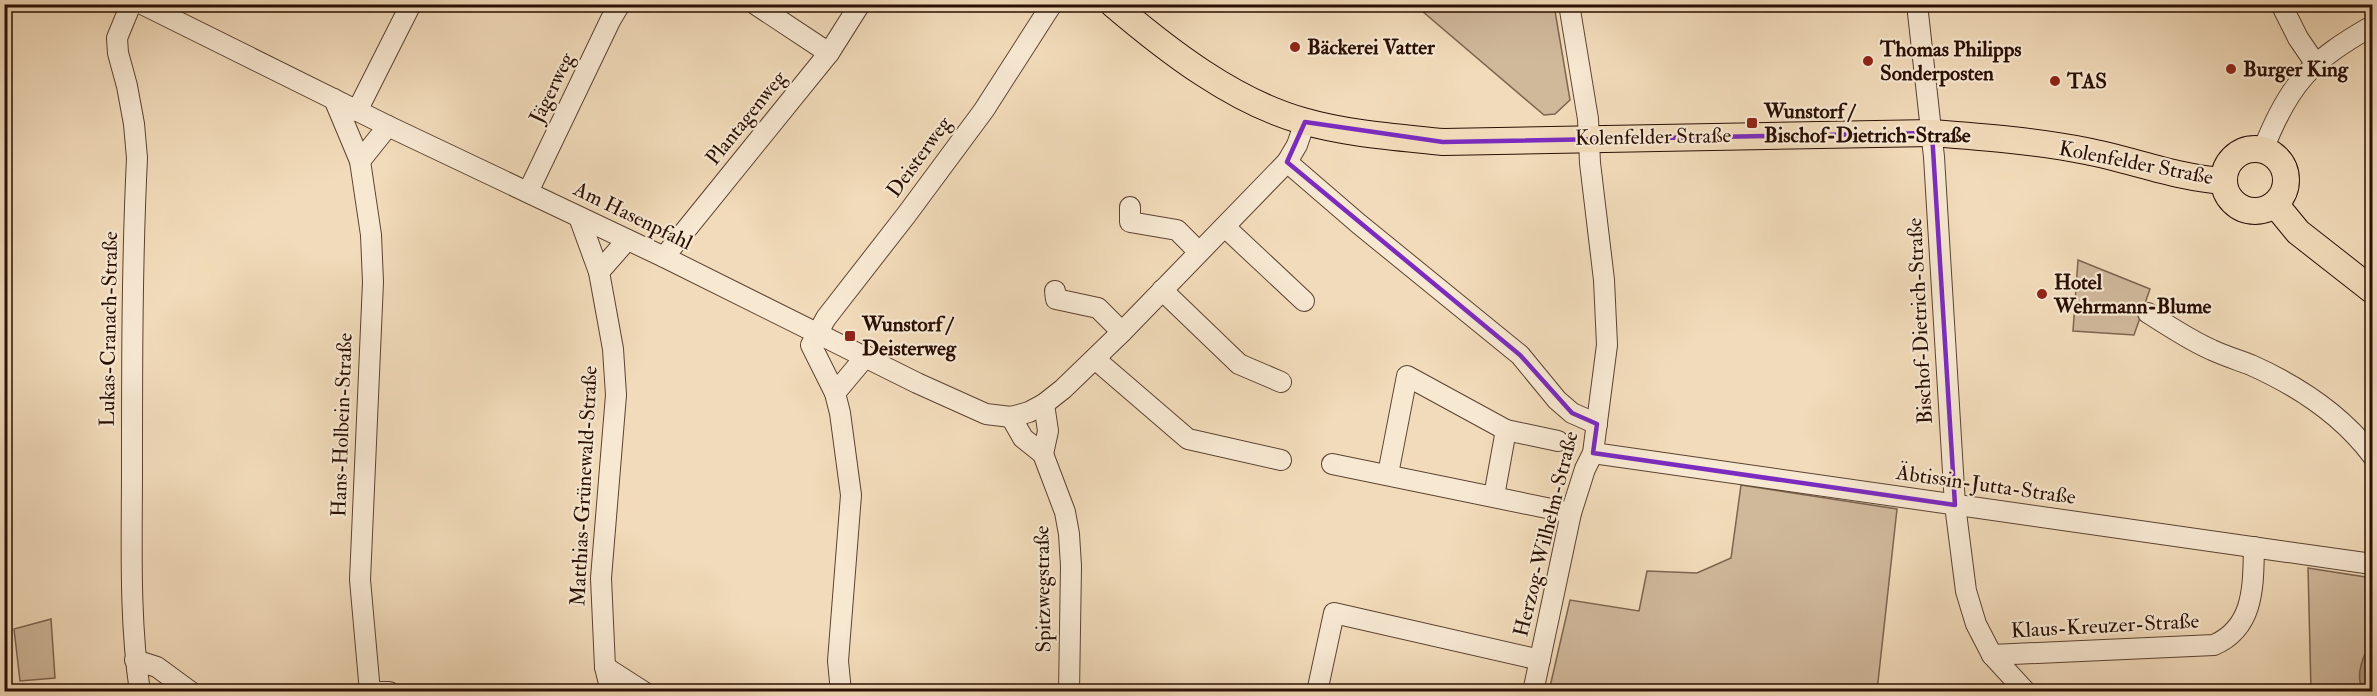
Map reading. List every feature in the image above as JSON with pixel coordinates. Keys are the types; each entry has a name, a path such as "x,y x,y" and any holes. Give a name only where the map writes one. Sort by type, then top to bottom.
{"main road":[{"name":"Kolenfelder Straße","path":"1113,4 1168,47 1215,79 1268,109 1305,122 1368,134 1443,142 1932,133 2004,139 2085,151 2177,175 2224,181"},
{"path":"2263,150 2272,154 2285,169 2286,188 2275,204 2266,209 2247,210 2231,199 2224,181 2230,162 2236,156 2244,151 2263,150"},
{"path":"2275,204 2298,232 2373,290"}],"street":[{"name":"Lukas-Cranach-Straße","path":"131,4 117,38 118,54 134,124 136,158 132,363 132,554 135,660 140,692"},
{"name":"Am Hasenpfahl","path":"142,4 357,111 664,257 969,407 986,414 1011,417"},
{"path":"357,111 411,4"},
{"name":"Jägerweg","path":"528,192 620,4"},
{"path":"755,4 830,53"},
{"name":"Plantagenweg","path":"664,257 830,53 860,4"},
{"name":"Deisterweg","path":"817,332 984,110 1052,4"},
{"name":"Herzog-Wilhelm-Straße","path":"1533,692 1572,513 1585,469 1593,453 1607,345 1604,280 1590,163 1587,113 1569,4"},
{"name":"Bischof-Dietrich-Straße","path":"1917,4 1932,133 1955,505 1966,591 1976,624 1992,655 2026,692"},
{"path":"2281,4 2298,38 2316,63"},
{"path":"2263,150 2289,95 2316,63 2336,46 2373,26"},
{"name":"Hans-Holbein-Straße","path":"334,99 360,161 371,236 373,282 360,580 371,692 388,692"},
{"path":"1011,417 1044,404 1122,332 1287,162 1297,145 1305,122"},
{"path":"360,161 388,126"},
{"name":"Herzog-Wilhelm-Straße","path":"1287,162 1359,224 1520,355 1557,400 1572,413 1598,424"},
{"path":"1130,207 1130,222 1177,230 1199,252"},
{"name":"Matthias-Grünewald-Straße","path":"579,217 599,272 613,349 616,395 601,578 605,667 611,692"},
{"path":"1224,227 1304,302"},
{"path":"599,272 627,240"},
{"path":"1162,290 1239,364 1281,382"},
{"path":"1055,291 1056,299 1098,308 1122,332"},
{"path":"2148,313 2211,350 2250,365 2293,387 2327,409 2357,435 2373,455"},
{"path":"817,332 811,345 835,393 851,495 838,661 841,692"},
{"path":"835,393 866,356"},
{"path":"1095,359 1188,439 1281,460"},
{"path":"1388,474 1407,376 1506,430 1558,441"},
{"name":"Spitzwegstraße","path":"1043,454 1048,431 1044,404"},
{"name":"Spitzwegstraße","path":"1011,417 1023,438 1043,454 1065,512 1069,534 1069,692"},
{"path":"1494,496 1506,430"},
{"name":"Äbtissin-Jutta-Straße","path":"1593,453 2373,564"},
{"path":"1332,464 1572,513"},
{"name":"Klaus-Kreuzer-Straße","path":"1992,655 2214,645 2228,639 2246,615 2253,587 2254,546"},
{"path":"1317,692 1334,613 1540,660"},
{"path":"135,660 157,667 191,692"},
{"path":"605,667 644,692"}],"highlighted area":[{"path":"1305,122 1443,142 1932,133 1955,505 1593,453 1597,424 1572,413 1520,355 1287,162"}],"shaded area":[{"path":"1415,5 1554,5 1570,100 1555,114 1544,115"},
{"path":"2078,260 2150,289 2134,335 2073,331"},
{"path":"1741,485 1897,509 1877,691 1549,691 1570,600 1639,611 1647,571 1697,573 1731,558"},
{"path":"2308,568 2372,578 2372,691 2311,691"},
{"path":"51,619 55,678 20,681 14,629"},
{"path":"2372,639 2372,691 2363,691 2360,685 2360,671"}],"place":[{"name":"Bäckerei Vatter","path":"1295,47"},
{"name":"Thomas Philipps Sonderposten","path":"1868,61"},
{"name":"Burger King","path":"2231,69"},
{"name":"TAS","path":"2055,81"},
{"name":"Wunstorf / Bischof-Dietrich-Straße","path":"1752,123"},
{"name":"Hotel Wehrmann-Blume","path":"2042,294"},
{"name":"Wunstorf / Deisterweg","path":"850,336"}]}
